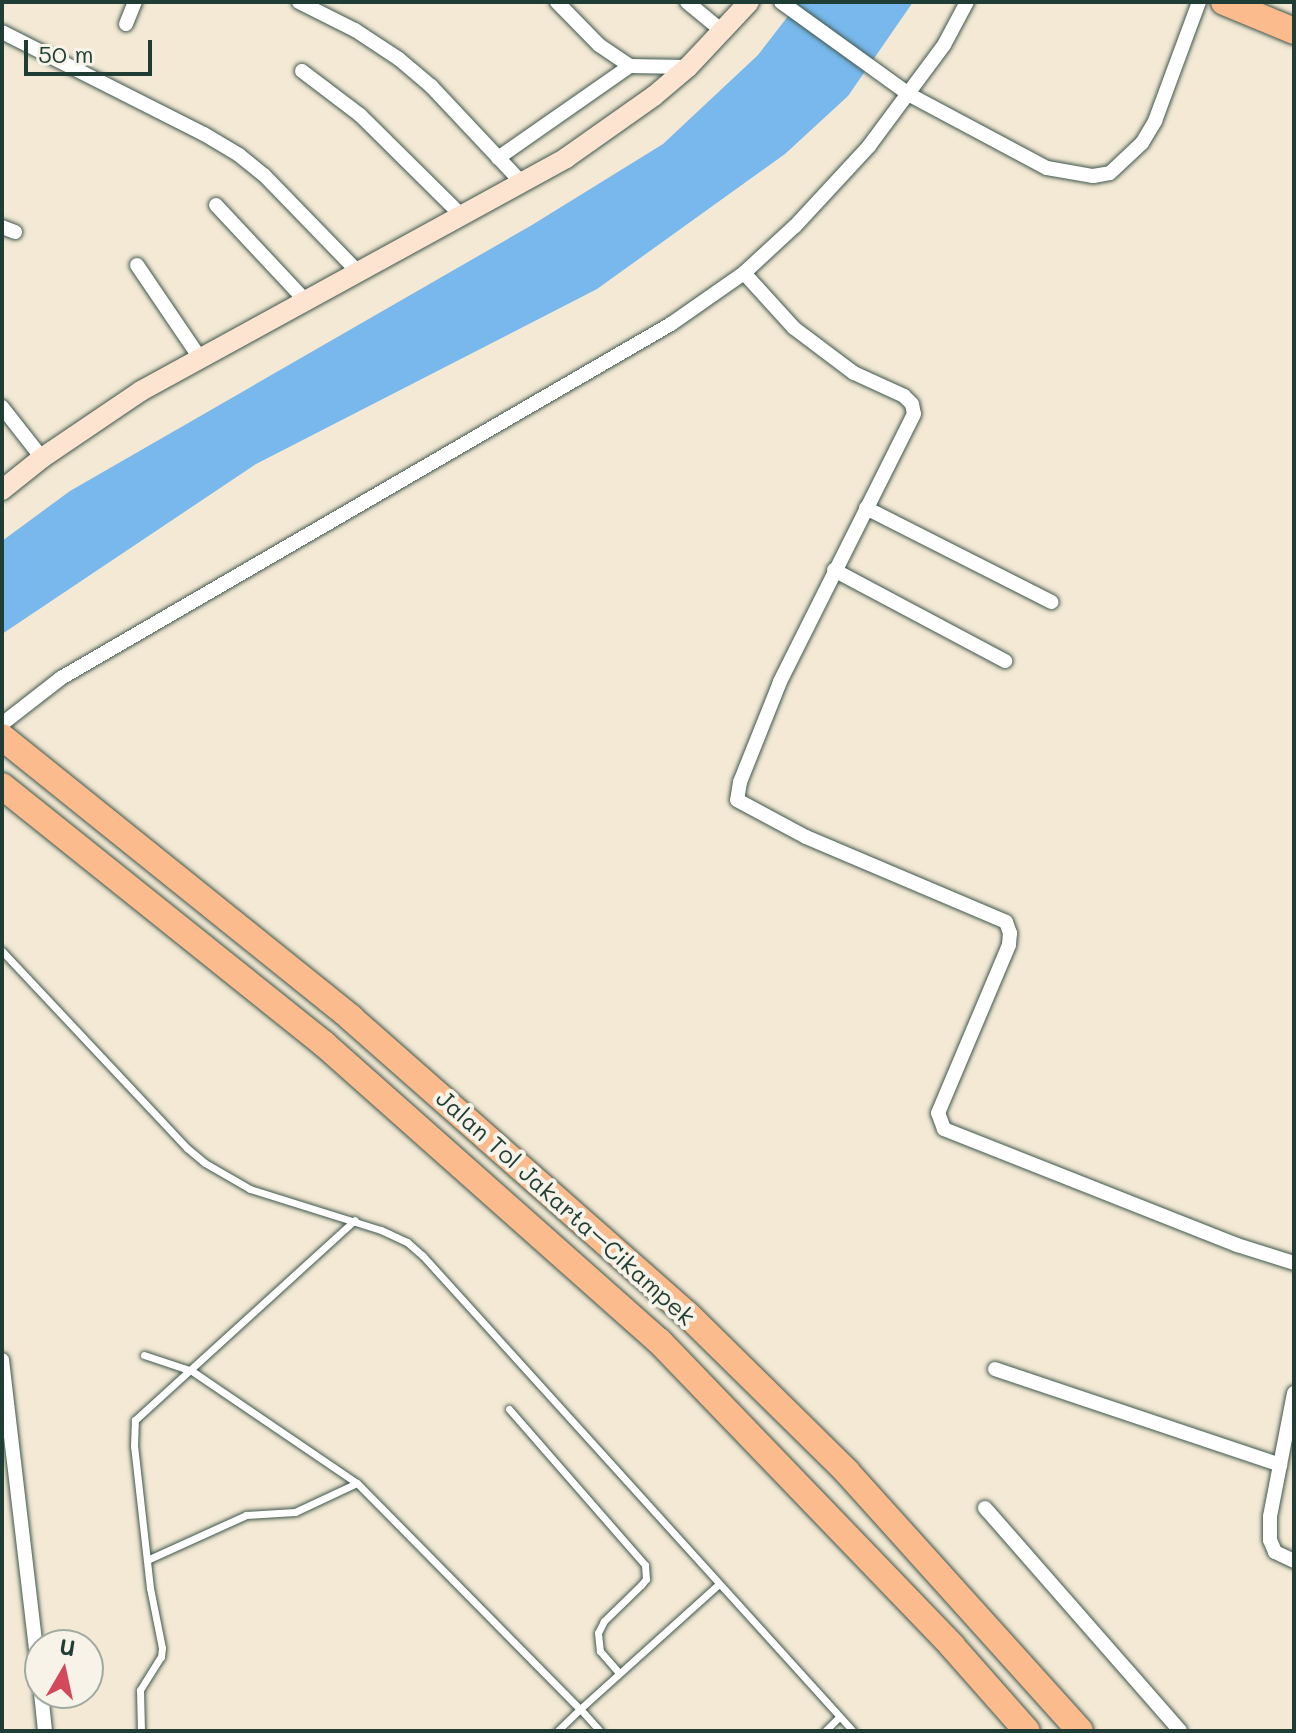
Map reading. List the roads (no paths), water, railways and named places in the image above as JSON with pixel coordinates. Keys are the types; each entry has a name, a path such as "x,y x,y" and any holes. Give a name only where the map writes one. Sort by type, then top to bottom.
{"highway":[{"path":"1224,2 1294,31"},
{"name":"Jalan Tol Jakarta–Cikampek","path":"2,737 362,1027 665,1294 847,1472 1080,1731"},
{"name":"Jalan Tol Jakarta–Cikampek","path":"7,790 324,1044 659,1341 952,1646 1027,1731"}],"street":[{"path":"126,24 135,2"},
{"path":"299,2 355,30 399,59 431,86 523,184"},
{"path":"557,2 599,45 630,66 688,67"},
{"path":"687,2 722,31"},
{"path":"2,490 113,408 305,300 523,184 596,139 688,67 749,2"},
{"path":"2,724 61,678 671,324 744,273 795,226 869,146 910,95 944,45 967,2"},
{"path":"782,4 910,95 1047,168 1074,176 1110,173 1142,143 1155,121 1199,2"},
{"path":"2,32 204,134 239,155 264,175 359,273"},
{"path":"498,158 630,66"},
{"path":"302,71 360,115 463,217"},
{"path":"216,205 305,300"},
{"path":"137,265 200,358"},
{"path":"744,273 794,328 854,373 904,396 912,404 914,414 780,682 736,796 741,803 806,837 1006,922 1010,933 1009,945 938,1113 944,1129 1237,1245 1294,1263"},
{"path":"2,407 42,458"},
{"path":"866,508 1051,602"},
{"path":"834,570 1005,661"},
{"path":"2,1360 34,1629"},
{"path":"995,1369 1280,1465"},
{"path":"1294,1393 1270,1540 1275,1552 1294,1561"},
{"path":"985,1508 1180,1731"},
{"path":"43,1709 45,1731"}],"lane":[{"path":"2,951 179,1140 205,1163 250,1189 355,1220 407,1242 443,1276 853,1731"},
{"path":"141,1731 140,1690 162,1653 147,1560 134,1446 135,1420 355,1220"},
{"path":"144,1355 192,1371 357,1483 600,1731"},
{"path":"509,1409 645,1565 646,1579 604,1621 598,1633 600,1651 619,1673"},
{"path":"147,1560 246,1515 295,1512 357,1483"},
{"path":"557,1731 719,1584"},
{"path":"825,1731 839,1717"}],"water":[{"path":"799,2 913,2 848,96 785,154 597,289 256,464 2,634 2,541 70,491 532,225 663,144 758,55"}]}
